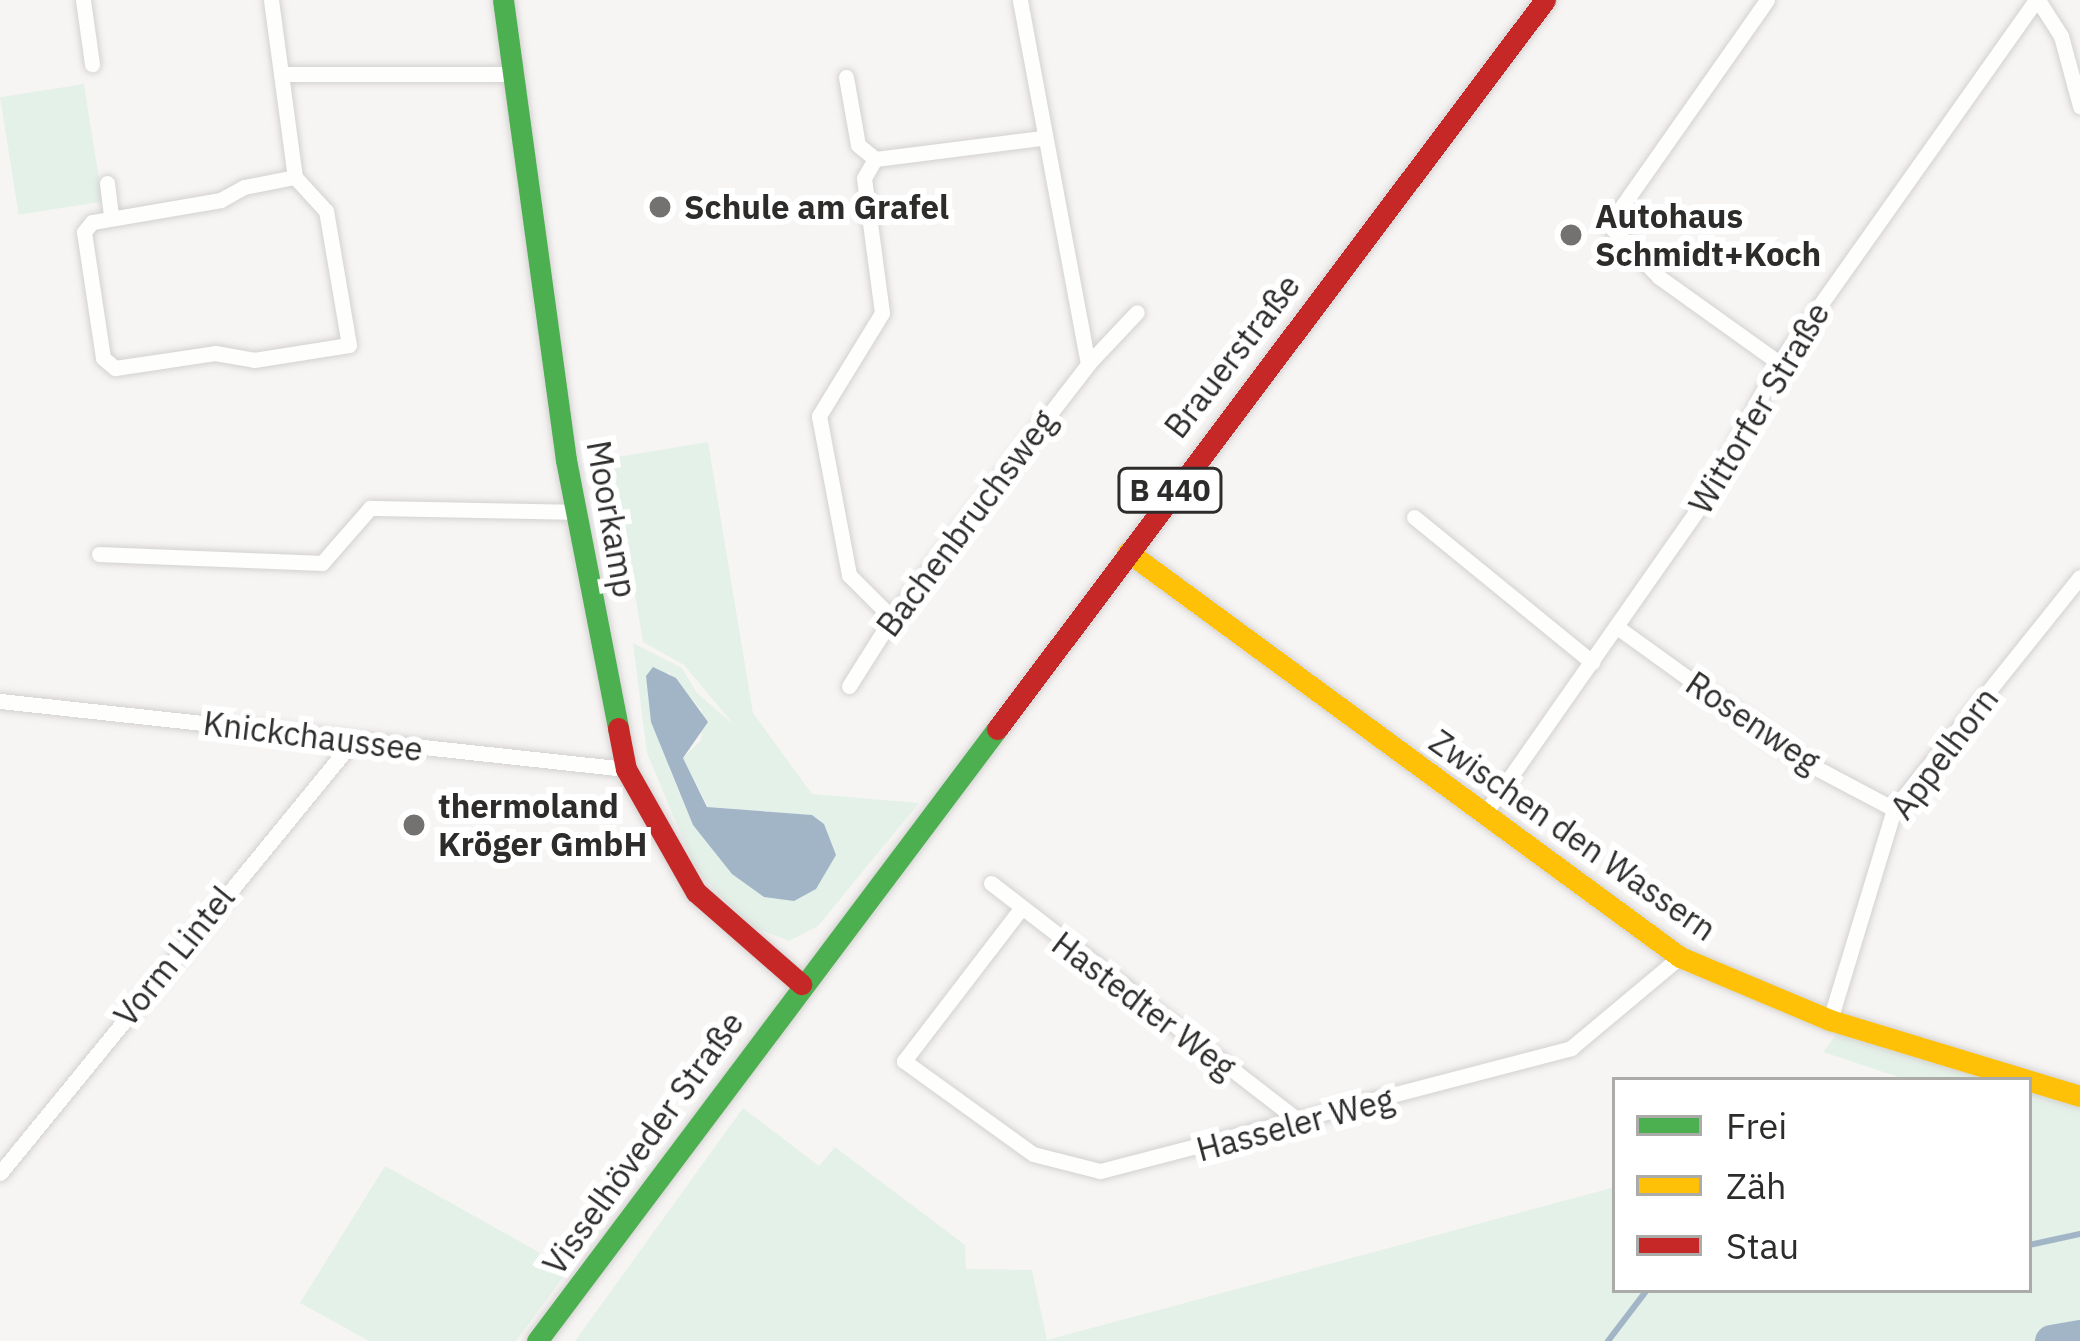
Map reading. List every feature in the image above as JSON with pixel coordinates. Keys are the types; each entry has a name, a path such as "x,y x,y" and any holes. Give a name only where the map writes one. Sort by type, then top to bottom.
{"street":[{"path":"83,0 92,64"},
{"path":"272,0 295,177 326,211 350,345 254,360 215,353 116,368 103,358 84,232 111,218 221,200 295,177"},
{"name":"Moorkamp","path":"503,0 575,512 626,769 696,892 801,984"},
{"path":"1020,0 1041,138 1088,364"},
{"name":"Brauerstraße","path":"801,984 1545,0"},
{"path":"1767,0 1610,225 1659,277 1779,364"},
{"path":"2037,0 2061,36 2080,106"},
{"name":"Wittorfer Straße","path":"1483,816 1710,492 1779,364 2037,0"},
{"path":"281,74 512,74"},
{"path":"846,77 858,145 875,159 1041,138"},
{"path":"875,159 864,178 882,313 819,416 849,575 892,618"},
{"path":"106,183 111,218"},
{"name":"Bachenbruchsweg","path":"849,686 892,618 1088,364 1137,312"},
{"path":"99,554 322,563 370,508 575,512"},
{"path":"1414,517 1592,662"},
{"name":"Zwischen den Wassern","path":"1128,552 1680,957 1830,1020 2018,1077"},
{"name":"Appelhorn","path":"1830,1020 1894,809 2080,578"},
{"name":"Rosenweg","path":"1617,628 1803,761 1894,809"},
{"name":"Knickchaussee","path":"0,701 626,769"},
{"name":"Vorm Lintel","path":"0,1173 352,741"},
{"name":"Hastedter Weg","path":"991,883 1019,911 1301,1123"},
{"name":"Hasseler Weg","path":"1019,911 904,1061 1033,1154 1100,1171 1301,1123 1571,1048 1680,957"},
{"name":"Visselhöveder Straße","path":"537,1341 801,984"},
{"name":"Zwischen den Wassern","path":"2032,1081 2080,1096"}],"shaded area":[{"path":"84,84 103,202 19,215 0,97"},
{"path":"708,442 753,713 812,794 919,803 818,926 789,941 750,926 696,870 647,753 633,643 682,668 697,693 733,724 684,665 643,642 612,458","holes":["668,671 702,711 701,740 683,758 708,807 811,815 693,825 669,767"]},
{"path":"1839,1031 1988,1077 1898,1077 1823,1052"},
{"path":"2032,1089 2080,1101 2080,1341 575,1341 743,1108 819,1166 835,1147 965,1245 966,1269 1032,1270 1047,1340 1612,1188 1612,1293 2032,1293"},
{"path":"385,1166 569,1269 516,1341 369,1341 300,1303"}],"water":[{"path":"653,667 676,678 708,722 683,758 707,807 812,815 824,824 836,855 816,889 794,901 764,897 732,874 693,825 651,722 646,676"}],"waterway":[{"path":"2032,1244 2080,1234"},
{"path":"1608,1341 1645,1293"},
{"path":"2051,1341 2080,1336"}],"traffic: fast":[{"path":"503,0 566,460 618,728"},
{"path":"537,1341 997,729"}],"traffic: slow":[{"path":"1128,552 1680,957 1830,1020 2018,1077"},
{"path":"2032,1081 2080,1096"}],"traffic: jam":[{"path":"997,729 1545,0"},
{"path":"618,728 626,769 696,892 801,984"}],"place":[{"name":"Schule am Grafel","path":"660,207"},
{"name":"Autohaus Schmidt+Koch","path":"1571,235"},
{"name":"thermoland Kröger GmbH","path":"414,825"}]}
